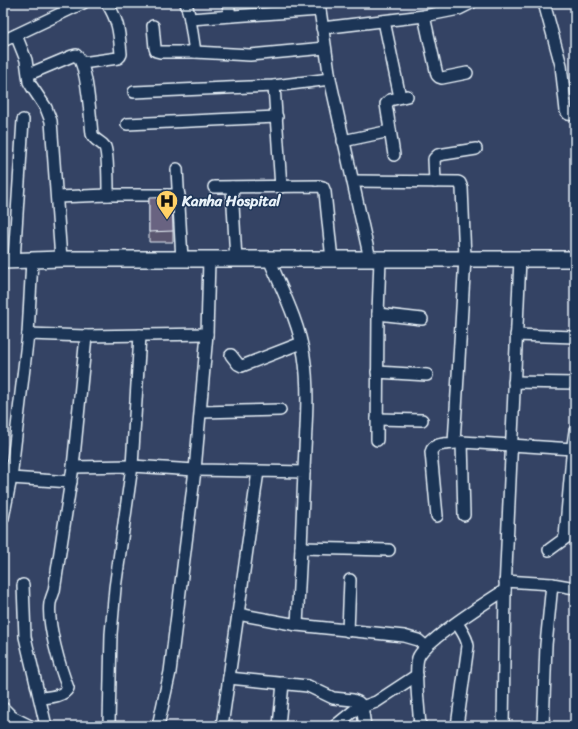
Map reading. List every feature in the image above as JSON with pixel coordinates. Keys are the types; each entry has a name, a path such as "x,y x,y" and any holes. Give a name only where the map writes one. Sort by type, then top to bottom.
{"main road":[{"path":"8,260 575,259"}],"street":[{"path":"3,41 83,3"},
{"path":"82,63 118,58 120,56 117,19 107,3"},
{"path":"186,3 190,19 194,52"},
{"path":"228,3 230,16"},
{"path":"322,28 424,16 459,9 471,3"},
{"path":"544,3 561,64 566,111 568,114 575,114"},
{"path":"190,19 320,6 330,79 343,141 375,259 378,314 377,440"},
{"path":"424,16 437,75 442,78 467,73"},
{"path":"384,21 404,96 390,100 386,104 394,155"},
{"path":"153,26 154,48 158,52 250,55 325,48"},
{"path":"16,35 26,60 32,87 46,108 51,121 61,259"},
{"path":"29,74 72,56 76,55 79,57 82,63 87,86 92,134 96,141 102,144 106,150 108,195"},
{"path":"134,92 274,86 330,79"},
{"path":"274,86 281,186"},
{"path":"127,124 277,117"},
{"path":"8,260 23,120"},
{"path":"343,141 390,131"},
{"path":"435,182 434,159 438,155 476,149"},
{"path":"177,169 182,260"},
{"path":"353,181 458,182 462,188 465,258 458,443 464,515"},
{"path":"214,187 323,187 325,192 332,260"},
{"path":"232,188 236,260"},
{"path":"57,197 179,195"},
{"path":"269,259 296,326 305,361 307,384 301,548 296,625"},
{"path":"503,726 505,585 520,259"},
{"path":"3,518 11,478 28,334 32,260"},
{"path":"158,726 170,672 195,470 207,334 209,260"},
{"path":"378,314 422,320"},
{"path":"28,334 86,336 207,334"},
{"path":"110,726 111,634 115,588 132,466 140,335"},
{"path":"516,335 575,337"},
{"path":"40,698 62,694 66,692 68,688 62,674 51,629 50,604 54,591 71,482 86,336"},
{"path":"231,355 238,364 242,366 301,343"},
{"path":"377,372 427,375"},
{"path":"514,382 575,383"},
{"path":"200,412 280,410"},
{"path":"377,419 422,420"},
{"path":"565,537 575,431"},
{"path":"437,516 431,452 434,446 458,443 511,446 574,446"},
{"path":"73,467 132,466 195,470 304,472"},
{"path":"222,726 258,471"},
{"path":"11,478 71,482"},
{"path":"549,550 575,531"},
{"path":"301,548 389,550"},
{"path":"348,631 350,580"},
{"path":"543,726 546,645 552,584"},
{"path":"420,726 417,675 418,659 421,651 505,585 552,584 575,588"},
{"path":"23,585 25,637 46,726"},
{"path":"238,614 296,625 412,638 426,647"},
{"path":"457,623 467,640 468,646 457,726"},
{"path":"335,726 356,709 376,702 417,675"},
{"path":"229,678 308,686 333,698 353,700 362,706 365,726"},
{"path":"279,726 283,684"},
{"path":"3,708 9,721 30,726"}],"building":[{"path":"172,197 173,231 149,232 149,198"}],"place":[{"name":"Kanha Hospital","path":"167,220"}]}
